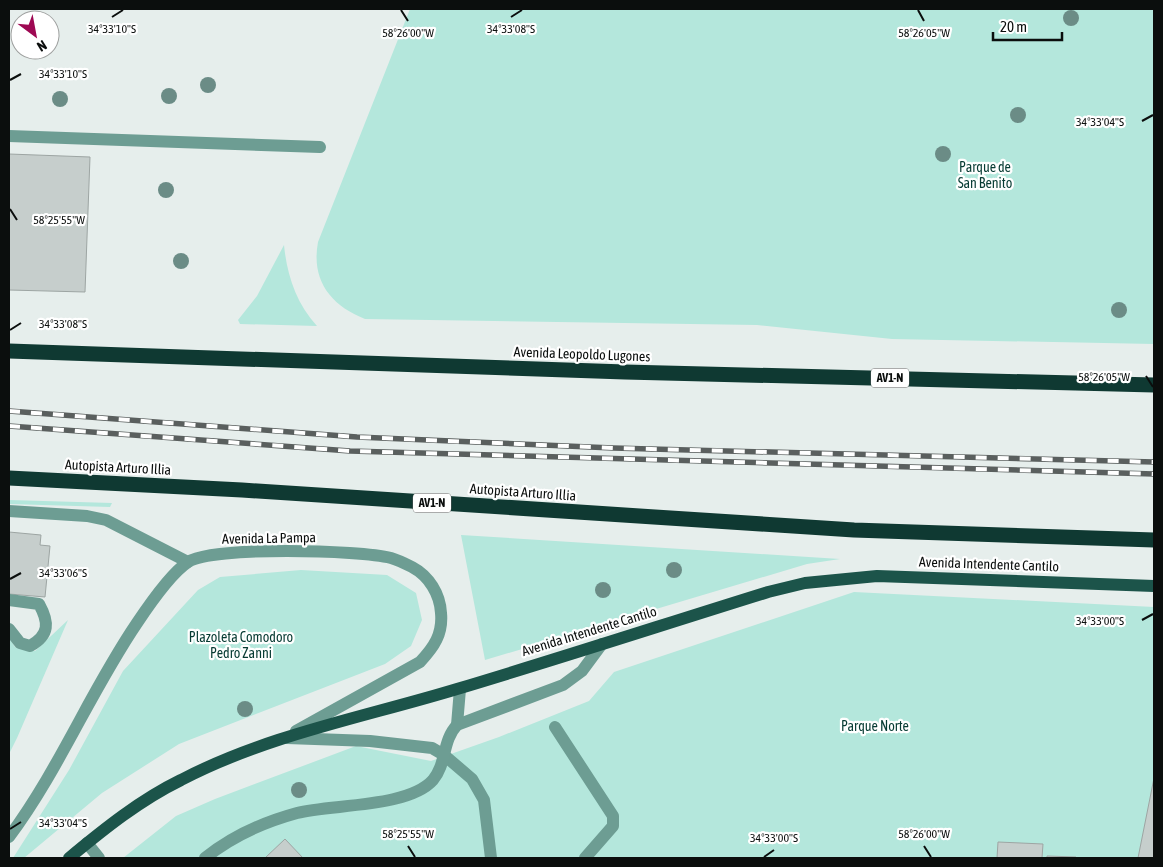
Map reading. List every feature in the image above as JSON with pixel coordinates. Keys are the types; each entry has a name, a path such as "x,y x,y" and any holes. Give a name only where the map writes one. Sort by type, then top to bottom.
{"highway":[{"name":"Avenida Leopoldo Lugones","path":"9,351 615,371 1154,385"},
{"name":"Autopista Arturo Illia","path":"9,478 242,490 854,530"},
{"name":"Avenida Intendente Cantilo","path":"854,530 1154,540"}],"main road":[{"name":"Avenida Intendente Cantilo","path":"70,858 124,815 180,780 232,756 285,738 460,688 768,592 840,578 877,576 1154,586"}],"street":[{"path":"9,136 320,147"},
{"path":"9,511 87,516 106,520 188,562"},
{"name":"Avenida La Pampa","path":"9,837 34,804 110,662 152,600 188,562 209,555 301,551 358,554 391,558 413,567 431,582 441,604 442,626 434,648 420,662 285,738"},
{"path":"9,600 39,604 46,616 46,630 41,640 30,646 20,643 9,629"},
{"path":"205,858 254,828 298,813 364,804 400,796 419,789 432,780 444,755 446,739 457,725 562,685 582,671 602,644"},
{"path":"457,725 460,688"},
{"path":"555,727 613,816 613,826 585,858"},
{"path":"285,738 370,741 432,748 444,755 472,779 484,800 491,858"},
{"path":"87,843 99,858"}],"green space":[{"name":"Parque de San Benito","path":"410,9 1154,9 1154,344 892,339 757,325 365,319 342,306 326,290 317,268 318,242"},
{"path":"284,245 287,267 298,298 317,326 240,324 238,320 257,296"},
{"path":"9,500 112,503 110,507 9,504"},
{"path":"461,535 840,559 807,564 485,660"},
{"name":"Plazoleta Comodoro Pedro Zanni","path":"301,570 387,575 416,593 422,620 411,646 385,664 179,744 102,793 24,858 13,858 69,770 123,671 198,590 220,577"},
{"name":"Parque Norte","path":"854,592 1154,607 1154,858 123,858 176,816 215,799 356,746 431,761 499,737 589,701 614,672"},
{"path":"68,620 9,754 9,637 15,647 35,651"}],"building":[{"path":"9,154 90,157 85,292 9,290"},
{"path":"9,532 41,535 40,545 50,546 45,597 9,594"},
{"path":"1154,778 1154,858 1138,858"},
{"path":"285,839 303,858 265,858"},
{"path":"998,842 1043,844 1042,858 997,858"},
{"path":"1047,856 1076,857 1076,858 1047,858"}],"railway":[{"path":"9,411 357,437 613,448 1154,462"},
{"path":"9,426 350,451 1154,474"}]}
